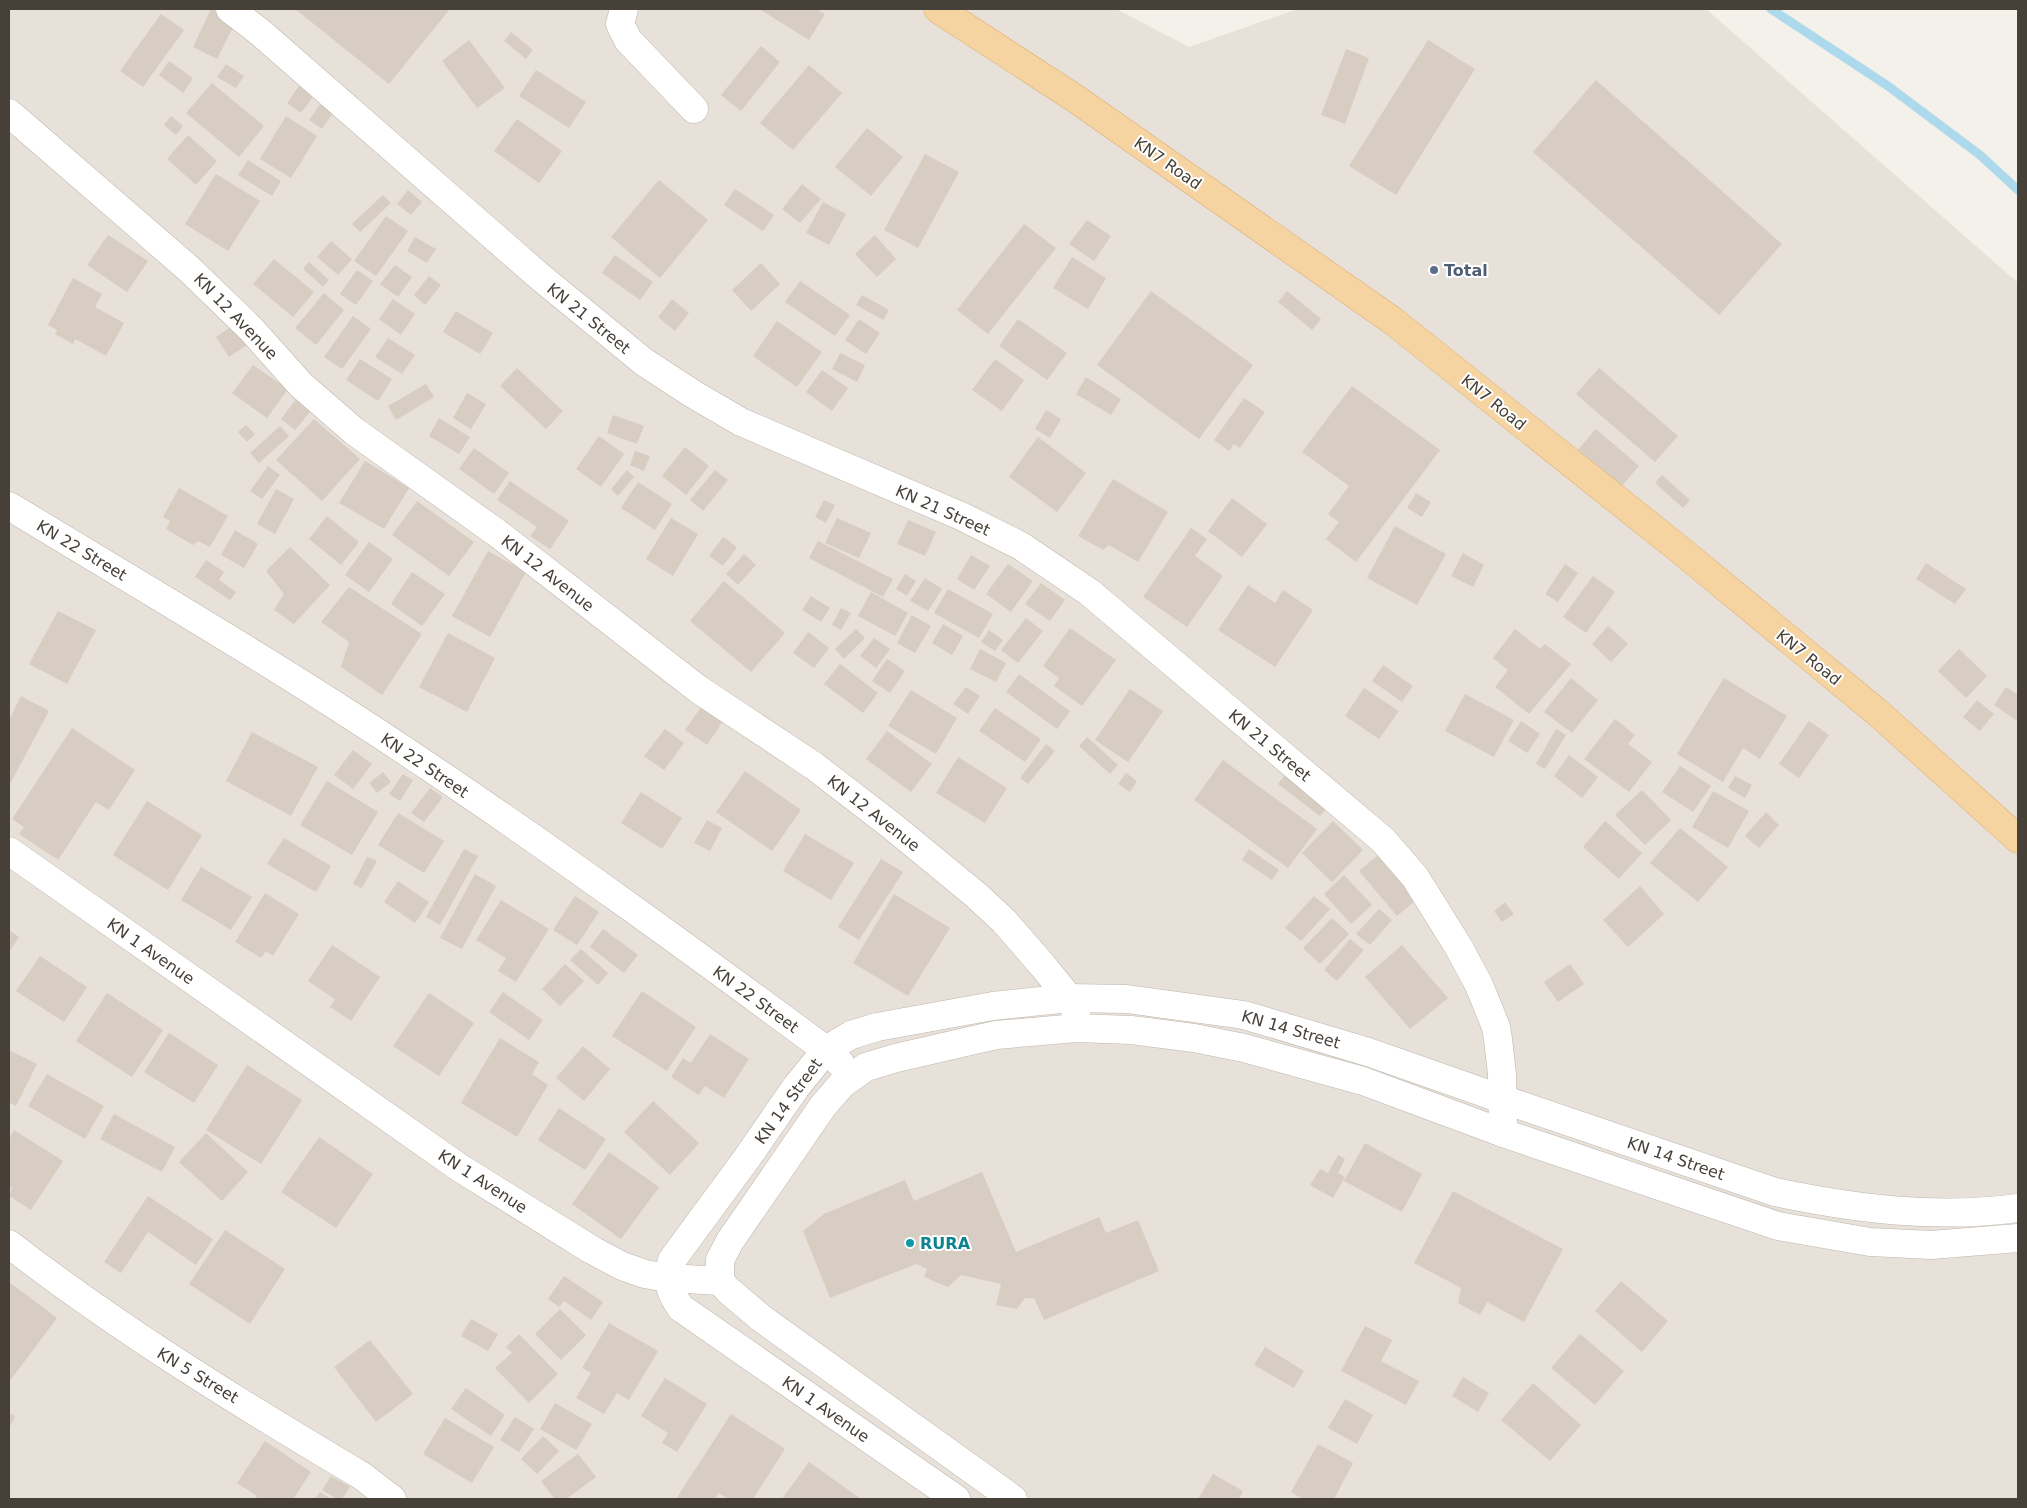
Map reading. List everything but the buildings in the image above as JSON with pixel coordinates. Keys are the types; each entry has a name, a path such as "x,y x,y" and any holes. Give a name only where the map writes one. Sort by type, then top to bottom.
{"main road":[{"name":"KN7 Road","path":"938,9 1076,99 1393,321 1671,543 1862,700 2018,838"}],"street":[{"name":"KN 21 Street","path":"230,9 260,32 539,276 644,362 741,422 830,462 961,516 1021,546 1089,592 1383,840 1415,877 1458,946 1479,985 1496,1027 1501,1067 1503,1133"},
{"path":"624,9 620,24 628,40 694,109"},
{"name":"KN 12 Avenue","path":"9,113 190,269 251,329 301,385 354,431 497,533 676,673 814,766 892,826 976,895 1004,921 1044,966 1069,998 1086,1028"},
{"name":"KN 22 Street","path":"9,506 243,647 431,768 616,896 826,1050 854,1076"},
{"name":"KN 1 Avenue","path":"9,851 460,1168 592,1250 622,1266 645,1274 668,1278 669,1288 681,1308 956,1499"},
{"name":"KN 14 Street","path":"668,1278 672,1260 747,1158 796,1087 826,1050 851,1035 877,1027 993,1006 1069,998 1127,999 1244,1014 1368,1052 1502,1100 1775,1192 1811,1200 1865,1208 1924,1213 1960,1213 2018,1208"},
{"name":"KN 14 Street","path":"720,1281 718,1272 720,1260 730,1241 823,1106 842,1084 866,1067 896,1058 996,1035 1086,1028 1132,1030 1194,1038 1244,1048 1363,1081 1503,1133 1778,1226 1870,1242 1941,1244 2018,1238"},
{"name":"KN 5 Street","path":"9,1244 66,1288 155,1350 362,1476 392,1499"},
{"path":"668,1278 720,1281 761,1318 1013,1499"}],"shaded area":[{"path":"9,9 1116,9 1189,47 1298,9 1706,9 2018,283 2018,1499 9,1499"}],"waterway":[{"path":"1771,9 1888,86 1980,155 2018,190"}],"place":[{"name":"Total","path":"1434,270"},
{"name":"RURA","path":"910,1243"}]}
